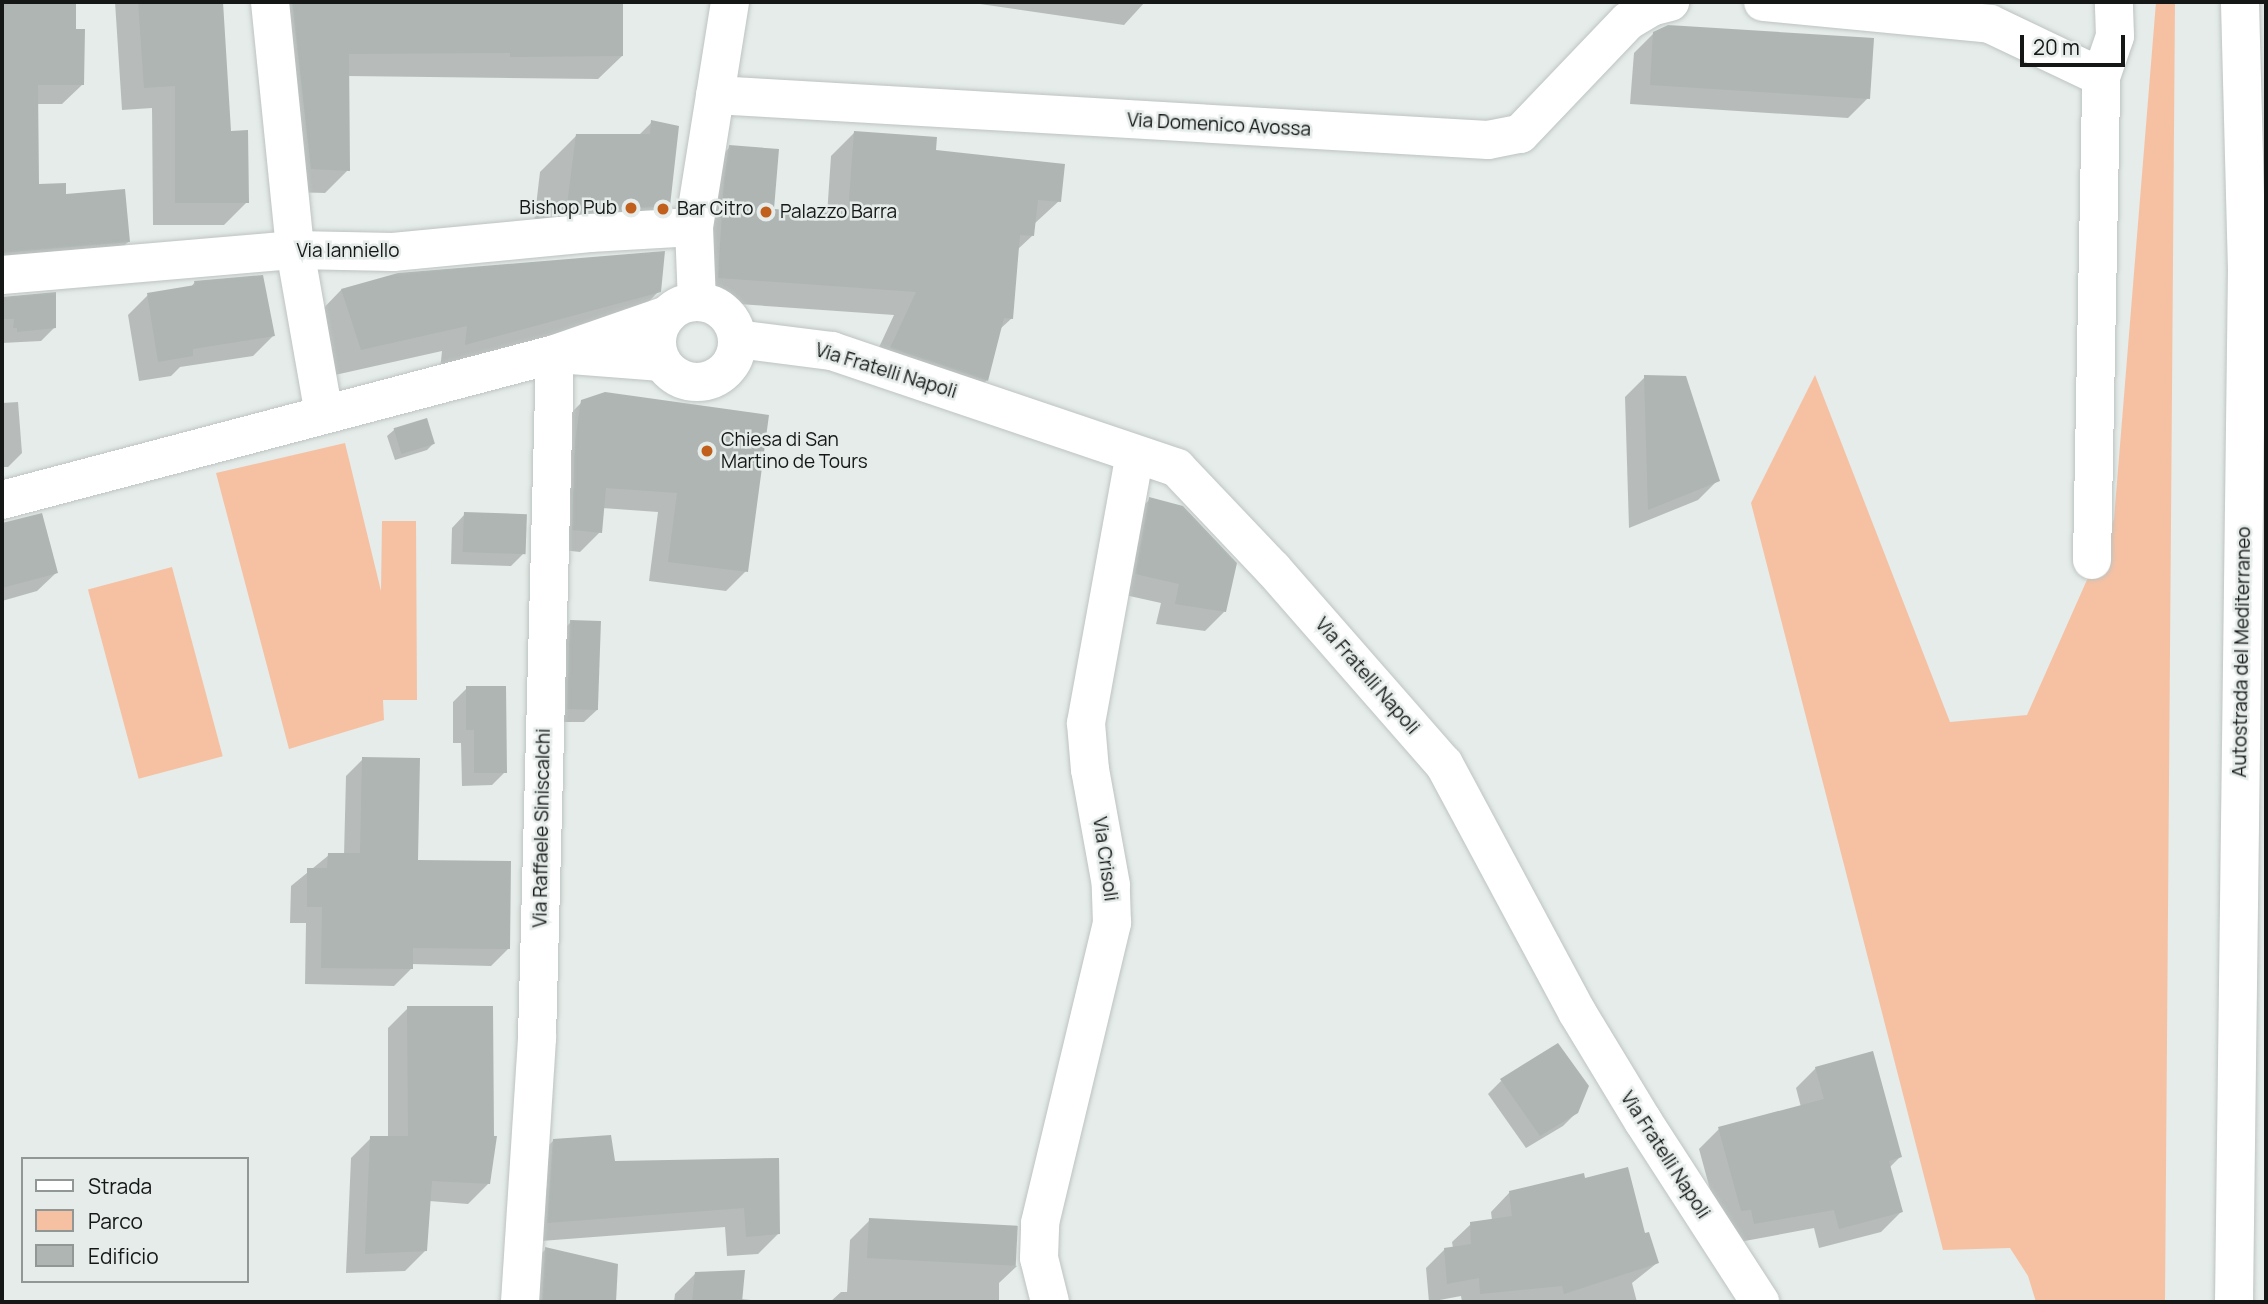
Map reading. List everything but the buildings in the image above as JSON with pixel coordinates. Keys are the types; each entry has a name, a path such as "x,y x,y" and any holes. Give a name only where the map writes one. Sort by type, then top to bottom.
{"main road":[{"path":"270,2 295,250 324,414"},
{"path":"2,500 555,354 682,308 720,310 728,317 737,338 730,364 709,380 682,380 662,362 656,337 682,308 730,2"},
{"name":"Via Domenico Avossa","path":"715,95 1488,140 1520,134 1628,21 1651,7 1670,2"},
{"path":"1763,2 1990,24 2101,77"},
{"path":"2092,560 2101,77 2115,36 2114,2"},
{"name":"Autostrada del Mediterraneo","path":"2234,1302 2247,271 2240,2"},
{"name":"Via Ianniello","path":"2,275 295,250 393,252 590,233 694,227"},
{"name":"Via Fratelli Napoli","path":"737,338 832,351 1177,468 1273,569 1444,764 1577,1012 1643,1121 1760,1302"},
{"path":"555,354 662,362"},
{"name":"Via Raffaele Siniscalchi","path":"520,1302 537,1038 555,354"},
{"name":"Via Crisoli","path":"1050,1302 1039,1258 1040,1223 1112,923 1111,885 1090,770 1086,723 1135,454"}],"green space":[{"path":"2156,2 2175,2 2165,1302 2036,1302 2028,1276 2010,1248 1943,1250 1751,503 1815,375 1950,722 2027,715 2114,519"},
{"path":"345,443 381,591 382,521 416,521 417,700 383,700 384,720 289,749 216,473"},
{"path":"172,567 223,756 139,779 88,590"}],"place":[{"name":"Bishop Pub","path":"631,208"},
{"name":"Bar Citro","path":"663,209"},
{"name":"Palazzo Barra","path":"766,212"},
{"name":"Chiesa di San Martino de Tours","path":"707,451"}]}
